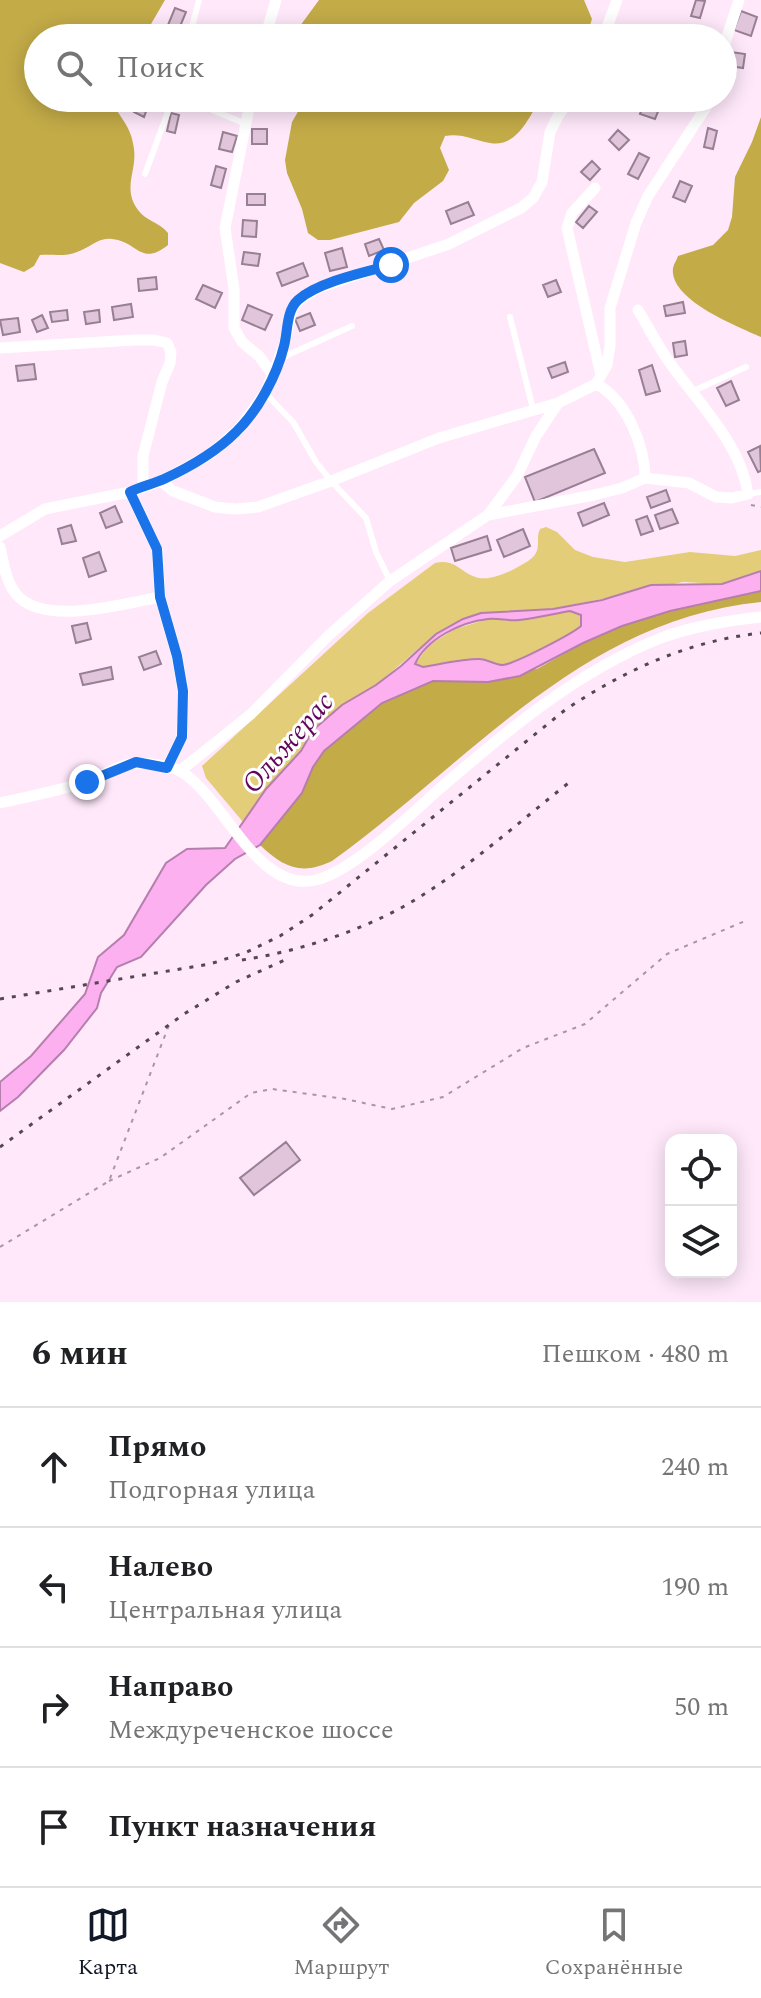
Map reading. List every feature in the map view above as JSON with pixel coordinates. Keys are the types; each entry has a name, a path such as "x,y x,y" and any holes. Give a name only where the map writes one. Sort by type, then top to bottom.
{"street":[{"path":"269,24 276,0"},
{"path":"608,24 617,0"},
{"path":"731,24 739,0"},
{"path":"248,112 225,228 234,289 234,328 242,342 259,356 272,374"},
{"path":"0,536 45,509 130,492 161,481 210,454 238,430 265,393 279,359 292,309 299,300 318,288 449,244 497,222 533,198 542,182 550,132 562,112"},
{"path":"161,481 173,491 215,507 258,507 439,438 558,403 599,379 607,365 610,346 610,308 636,223 648,196 703,112"},
{"path":"595,188 572,213 567,228 599,379 619,404 634,432 645,467 645,478"},
{"path":"488,515 594,495 645,478 689,483 716,497 732,498 748,494 746,476 734,450 691,392 638,310"},
{"path":"0,348 135,340 167,343 171,352 170,363 143,456 143,485"},
{"path":"180,771 251,714 328,636 390,581 488,515 517,476 536,436 558,403"},
{"path":"130,492 157,549 160,597 177,656 184,716 182,737 167,768"},
{"path":"0,547 14,592 28,605 47,611 160,597"},
{"path":"0,803 87,782 136,762 180,771 275,874 299,881 316,880 336,871 374,845 487,749 565,690 661,638 718,622 761,617"}],"lane":[{"path":"193,24 199,0"},
{"path":"145,174 168,112"},
{"path":"217,112 246,124"},
{"path":"510,317 533,409"},
{"path":"279,359 352,326"},
{"path":"691,392 746,367"},
{"path":"265,393 293,422 331,481 366,518 376,552 390,581"},
{"path":"748,494 761,492"}],"path":[{"path":"0,1247 109,1181 160,1158 251,1093 272,1089 392,1109 443,1097 523,1048 585,1024 667,954 745,921"},
{"path":"109,1181 169,1025"}],"shaded area":[{"path":"0,0 165,0 151,24 24,24 24,112 118,112 132,140 134,157 130,187 133,202 141,214 168,233 168,245 151,254 107,239 73,254 40,255 34,266 24,272 0,263"},
{"path":"319,0 584,0 592,19 590,24 301,24"},
{"path":"298,112 533,112 521,130 508,141 490,143 462,136 445,136 440,148 449,170 443,181 414,203 399,222 330,240 318,240 308,233 287,173 285,160 292,122"},
{"path":"761,117 761,337 693,301 675,280 673,268 678,256 713,245 728,230 735,177"},
{"path":"546,527 557,532 575,550 593,557 625,562 690,552 735,556 761,550 761,571 722,584 683,582 553,609 481,613 463,619 436,634 376,685 342,705 306,740 301,751 266,789 243,822 206,778 202,766 368,613 435,563 454,564 476,577 499,576 532,558 537,550 540,529"},
{"path":"761,571 761,591 670,611 622,626 520,676 488,682 433,681 382,703 324,751 302,793 260,845 235,859 206,885 141,957 117,967 101,993 97,1008 64,1050 0,1111 0,1082 31,1056 85,994 98,957 124,935 166,863 187,849 225,848 266,789 301,751 313,730 342,705 401,666 436,634 481,613 553,609 602,600 651,585 722,584","holes":["570,611 581,615 581,626 576,630 503,665 479,659 423,667 415,664 436,640 467,624 488,619 519,620"]},
{"path":"761,591 761,602 697,614 637,636 582,666 480,741 332,861 311,868 293,867 260,845 302,793 324,751 382,703 433,681 537,669 583,643 622,626 670,611"},
{"path":"570,611 581,615 580,626 555,642 509,663 500,665 479,659 423,667 415,664 429,645 455,629 488,619 516,620"}],"building":[{"path":"696,0 705,1 700,18 691,16"},
{"path":"175,8 186,12 181,24 168,24"},
{"path":"741,11 757,17 751,36 737,31"},
{"path":"737,53 745,54 743,68 737,67"},
{"path":"641,112 658,112 655,119"},
{"path":"171,113 179,115 175,133 167,131"},
{"path":"708,128 717,131 713,149 704,147"},
{"path":"252,129 267,129 267,144 252,144"},
{"path":"618,130 629,140 619,150 609,140"},
{"path":"223,132 237,136 232,152 219,149"},
{"path":"639,153 649,158 638,179 628,174"},
{"path":"592,161 600,169 590,180 581,172"},
{"path":"216,166 226,169 221,188 211,185"},
{"path":"680,181 692,186 685,202 673,197"},
{"path":"247,194 265,194 265,205 247,205"},
{"path":"468,202 474,215 451,224 446,211"},
{"path":"589,206 597,212 583,228 576,222"},
{"path":"243,220 257,221 256,237 242,236"},
{"path":"379,239 384,250 369,256 365,244"},
{"path":"342,248 347,267 330,271 325,253"},
{"path":"244,252 260,254 258,266 242,264"},
{"path":"303,263 308,276 282,286 277,273"},
{"path":"156,277 157,289 139,291 138,279"},
{"path":"556,280 561,292 548,297 543,285"},
{"path":"203,285 222,293 215,308 196,299"},
{"path":"683,302 685,313 666,316 664,306"},
{"path":"131,304 133,317 114,320 112,307"},
{"path":"248,305 272,315 265,330 242,320"},
{"path":"67,310 68,320 52,322 50,312"},
{"path":"99,310 100,322 86,324 84,312"},
{"path":"310,313 315,325 300,331 295,319"},
{"path":"42,315 48,328 37,332 32,320"},
{"path":"18,318 20,332 3,335 0,320"},
{"path":"685,341 687,355 675,357 673,343"},
{"path":"565,362 568,372 552,378 548,368"},
{"path":"34,364 36,379 18,381 16,366"},
{"path":"652,365 660,391 646,395 639,370"},
{"path":"731,381 739,400 726,406 717,388"},
{"path":"760,446 761,471 758,472 748,452"},
{"path":"594,449 605,473 535,502 525,477"},
{"path":"666,490 670,501 651,508 647,497"},
{"path":"604,503 609,515 583,526 578,513"},
{"path":"115,506 122,522 106,528 100,513"},
{"path":"672,509 678,523 660,529 655,515"},
{"path":"647,516 653,531 641,535 636,520"},
{"path":"71,525 76,541 62,544 58,529"},
{"path":"523,529 530,546 504,557 497,540"},
{"path":"487,536 491,550 455,561 451,548"},
{"path":"99,552 106,571 89,577 83,558"},
{"path":"87,623 91,639 76,643 72,626"},
{"path":"156,651 161,664 144,670 139,657"},
{"path":"111,667 113,679 83,685 80,674"},
{"path":"286,1142 300,1160 254,1195 240,1178"}],"railway":[{"path":"0,999 210,964 247,952 280,936 312,915 565,710 634,670 683,650 761,633"},
{"path":"242,960 322,941 399,909 466,865 571,781"},
{"path":"0,1147 184,1014 236,982 287,959"}],"route":[{"path":"87,782 136,762 167,768 182,737 183,691 177,656 160,597 157,549 130,492 161,481 210,454 238,430 265,393 284,346 292,309 299,300 318,288 391,265"}],"water label":[{"name":"Ольжерас","path":"287,742"}]}
